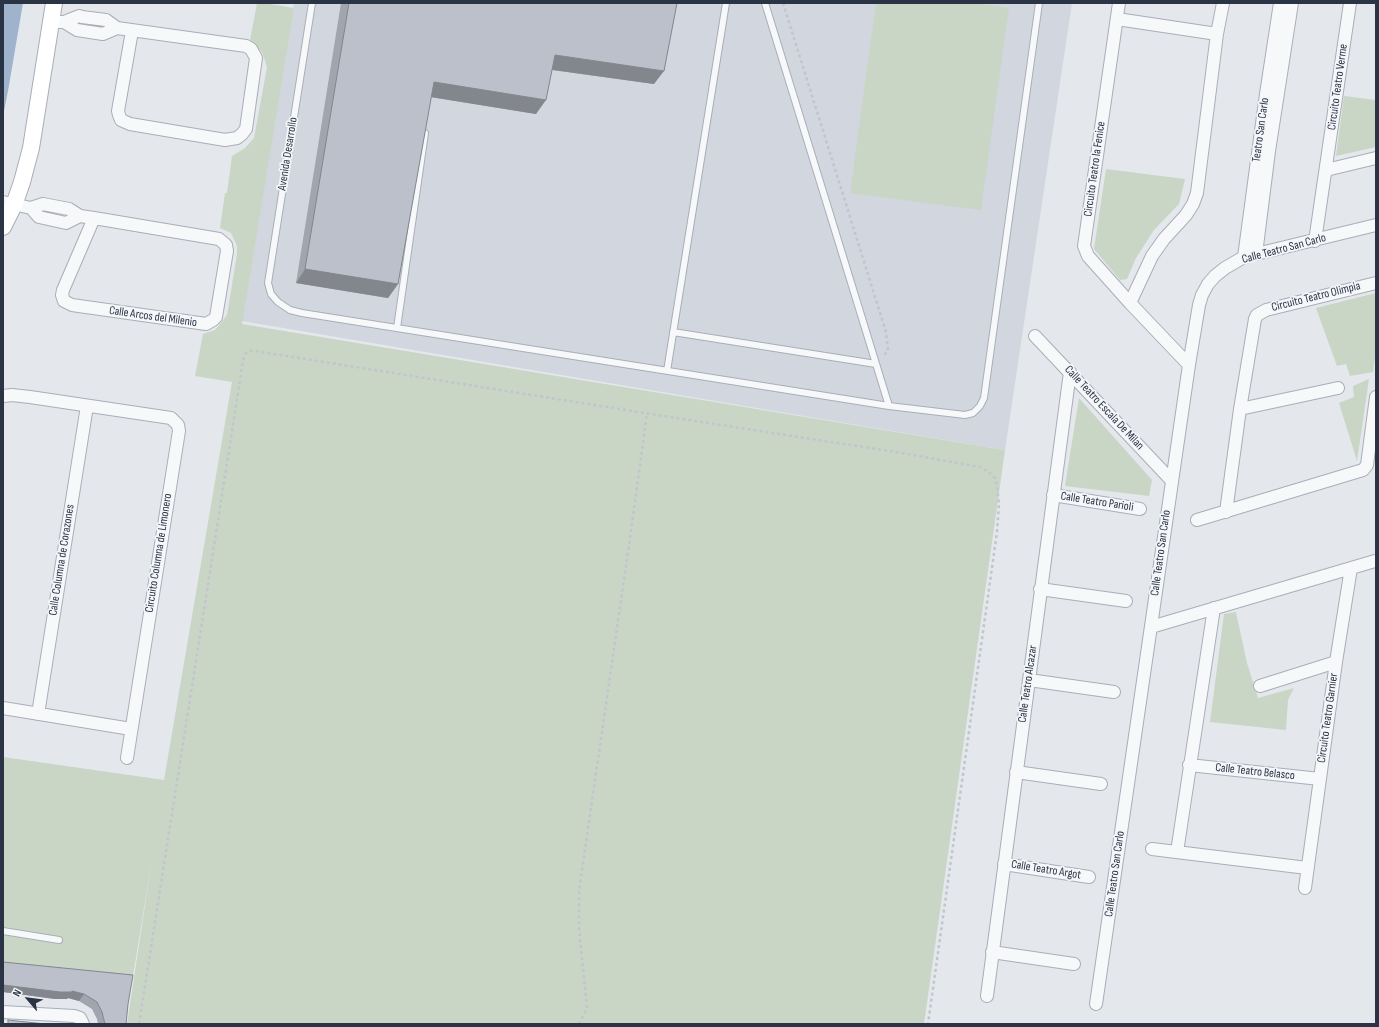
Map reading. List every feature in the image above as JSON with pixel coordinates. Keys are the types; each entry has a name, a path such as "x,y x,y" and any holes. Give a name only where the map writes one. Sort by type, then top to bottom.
{"street":[{"path":"3,227 8,203 22,182 31,148 58,22 54,3"},
{"name":"Circuito Teatro la Fenice","path":"1119,3 1084,246 1088,256 1189,365"},
{"path":"1130,303 1152,256 1164,239 1186,215 1193,204 1197,193 1217,34 1223,3"},
{"name":"Teatro San Carlo","path":"1250,255 1265,101 1280,3"},
{"name":"Teatro San Carlo","path":"1250,255 1269,152 1292,3"},
{"name":"Circuito Teatro Verme","path":"1315,241 1350,3"},
{"path":"1117,19 1217,34"},
{"path":"58,22 78,30 103,34 117,28 246,46 251,49 256,58 246,129 242,134 237,138 225,140 130,124 121,120 118,111 132,31"},
{"path":"1326,170 1376,158"},
{"name":"Calle Arcos del Milenio","path":"8,203 32,208 43,204 69,209 80,216 94,218 219,238 223,241 227,251 216,317 206,324 72,305 64,301 62,295 63,290 94,218"},
{"name":"Calle Teatro San Carlo","path":"1096,1004 1199,305 1208,284 1225,268 1250,255 1315,241 1376,225"},
{"name":"Circuito Teatro Olimpia","path":"1226,512 1240,410 1255,319 1257,315 1266,310 1376,283"},
{"name":"Calle Teatro Escala De Milan","path":"1035,336 1172,481"},
{"name":"Calle Teatro Alcazar","path":"987,996 1070,372"},
{"path":"1240,410 1338,388"},
{"name":"Circuito Columna de Limonero","path":"3,396 12,395 30,397 164,417 175,422 179,431 127,758"},
{"path":"1197,520 1364,470 1367,465 1376,397"},
{"name":"Calle Columna de Corazones","path":"38,714 87,406"},
{"name":"Calle Teatro Parioli","path":"1053,496 1140,509"},
{"path":"1151,627 1375,560"},
{"name":"Circuito Teatro Garnier","path":"1305,888 1336,662 1351,568"},
{"path":"1040,589 1126,601"},
{"path":"1177,852 1214,608"},
{"path":"1260,686 1336,662"},
{"path":"1029,680 1114,692"},
{"path":"3,708 131,729"},
{"name":"Calle Teatro Belasco","path":"1190,765 1320,779"},
{"path":"1016,772 1101,784"},
{"path":"1152,849 1307,868"},
{"name":"Calle Teatro Argot","path":"1004,864 1089,876"},
{"path":"992,952 1074,964"},
{"path":"3,1012 74,1016 80,1018 84,1024"}],"lane":[{"name":"Avenida Desarrollo","path":"312,3 268,283 271,294 278,302 290,310 397,328"},
{"path":"667,371 726,3"},
{"path":"765,3 890,406"},
{"path":"425,133 397,328 890,406 965,415 973,413 980,406 984,398 1039,3"},
{"path":"673,332 876,364"},
{"path":"3,931 59,940"}],"path":[{"path":"783,3 886,332 888,351 876,364"},
{"path":"139,1024 245,354 249,351 896,452 980,467 990,473 995,478 997,485 999,504 997,532 928,1024"},
{"path":"579,1024 587,1008 579,928 579,891 647,413"}],"shaded area":[{"path":"294,3 1072,3 1005,450 242,321"}],"green space":[{"path":"257,3 294,8 242,324 1005,450 924,1024 127,1024 152,859 132,982 3,968 3,757 164,780 232,382 195,376 203,334 215,330 227,315 237,246 231,233 220,228 225,193 227,193 232,156 245,148 254,138 267,67 262,52 250,40"},
{"path":"876,3 973,3 1009,8 981,210 850,193"},
{"path":"1344,96 1376,100 1376,147 1336,156"},
{"path":"1106,169 1185,179 1179,204 1154,230 1136,258 1127,279 1120,280 1094,249"},
{"path":"1376,293 1376,350 1373,372 1350,376 1346,364 1337,366 1316,308"},
{"path":"1369,379 1357,461 1339,403 1354,397 1353,386"},
{"path":"1079,398 1152,480 1149,496 1065,486"},
{"path":"1236,612 1247,663 1258,698 1294,688 1288,700 1286,730 1210,722 1224,614"}],"water":[{"path":"3,3 23,3 3,116"}],"building":[{"path":"349,3 677,3 664,71 555,55 546,100 434,82 398,284 305,269"},
{"path":"3,962 133,975 126,1024 105,1024 102,1012 97,1002 84,994 72,991 60,992 3,985"},
{"path":"8,1020 45,1024 8,1024"}]}
